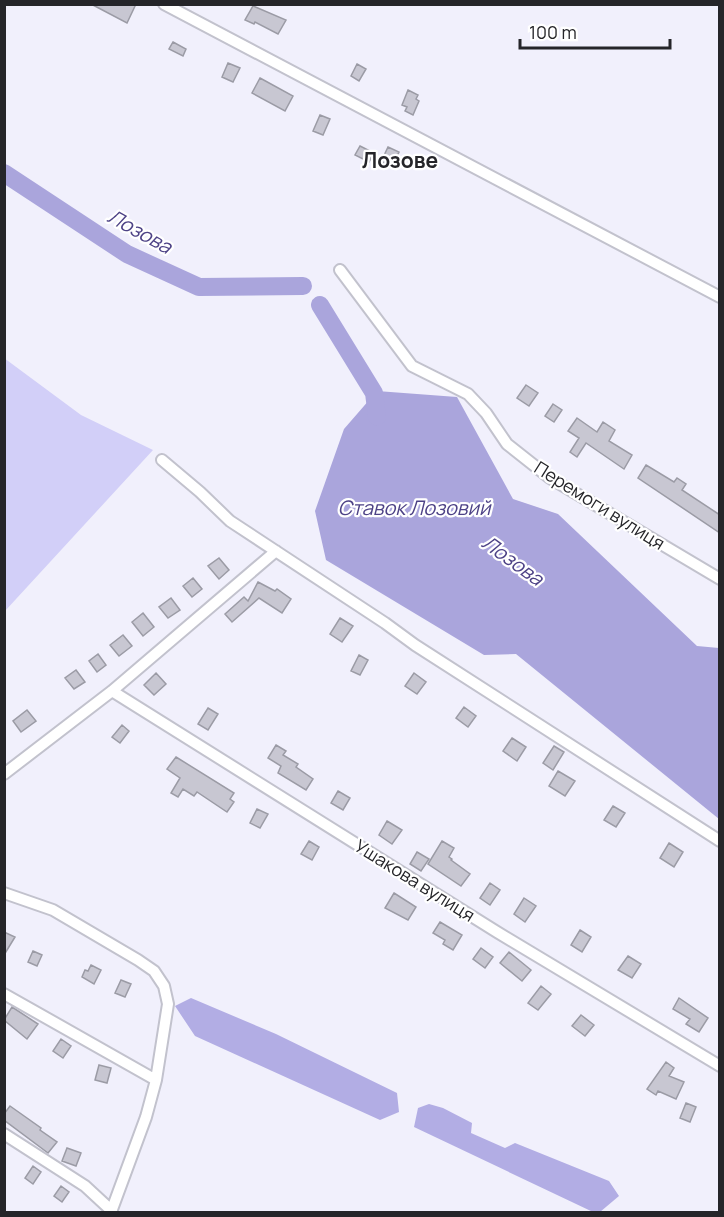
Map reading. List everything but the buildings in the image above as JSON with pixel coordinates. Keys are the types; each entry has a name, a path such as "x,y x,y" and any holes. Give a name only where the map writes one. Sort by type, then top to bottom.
{"street":[{"path":"164,4 720,297"},
{"name":"Перемоги вулиця","path":"340,270 412,366 468,394 486,413 507,444 550,478 720,579"},
{"path":"162,460 230,521 415,645 720,841"},
{"path":"4,774 112,691 276,551"},
{"name":"Ушакова вулиця","path":"112,691 497,932 720,1066"},
{"path":"4,893 53,910 154,971 164,986 168,1004 156,1080 146,1117 111,1212 85,1186 4,1134"},
{"path":"4,994 156,1080"}],"shaded area":[{"path":"4,358 81,415 153,450 5,611"},
{"path":"191,998 276,1034 397,1093 399,1112 380,1120 195,1036 175,1006"},
{"path":"429,1104 443,1108 472,1123 471,1133 505,1148 515,1143 609,1181 619,1196 600,1212 593,1212 414,1127 418,1108"}],"water":[{"name":"Ставок Лозовий","path":"377,391 457,397 513,499 558,514 697,646 719,648 719,819 516,654 484,655 326,560 315,511 344,429"}],"waterway":[{"name":"Лозова","path":"4,173 127,254 199,287 303,286"},
{"name":"Лозова","path":"320,305 374,393 377,417"}],"district":[{"name":"Лозове","path":"400,160"}]}
